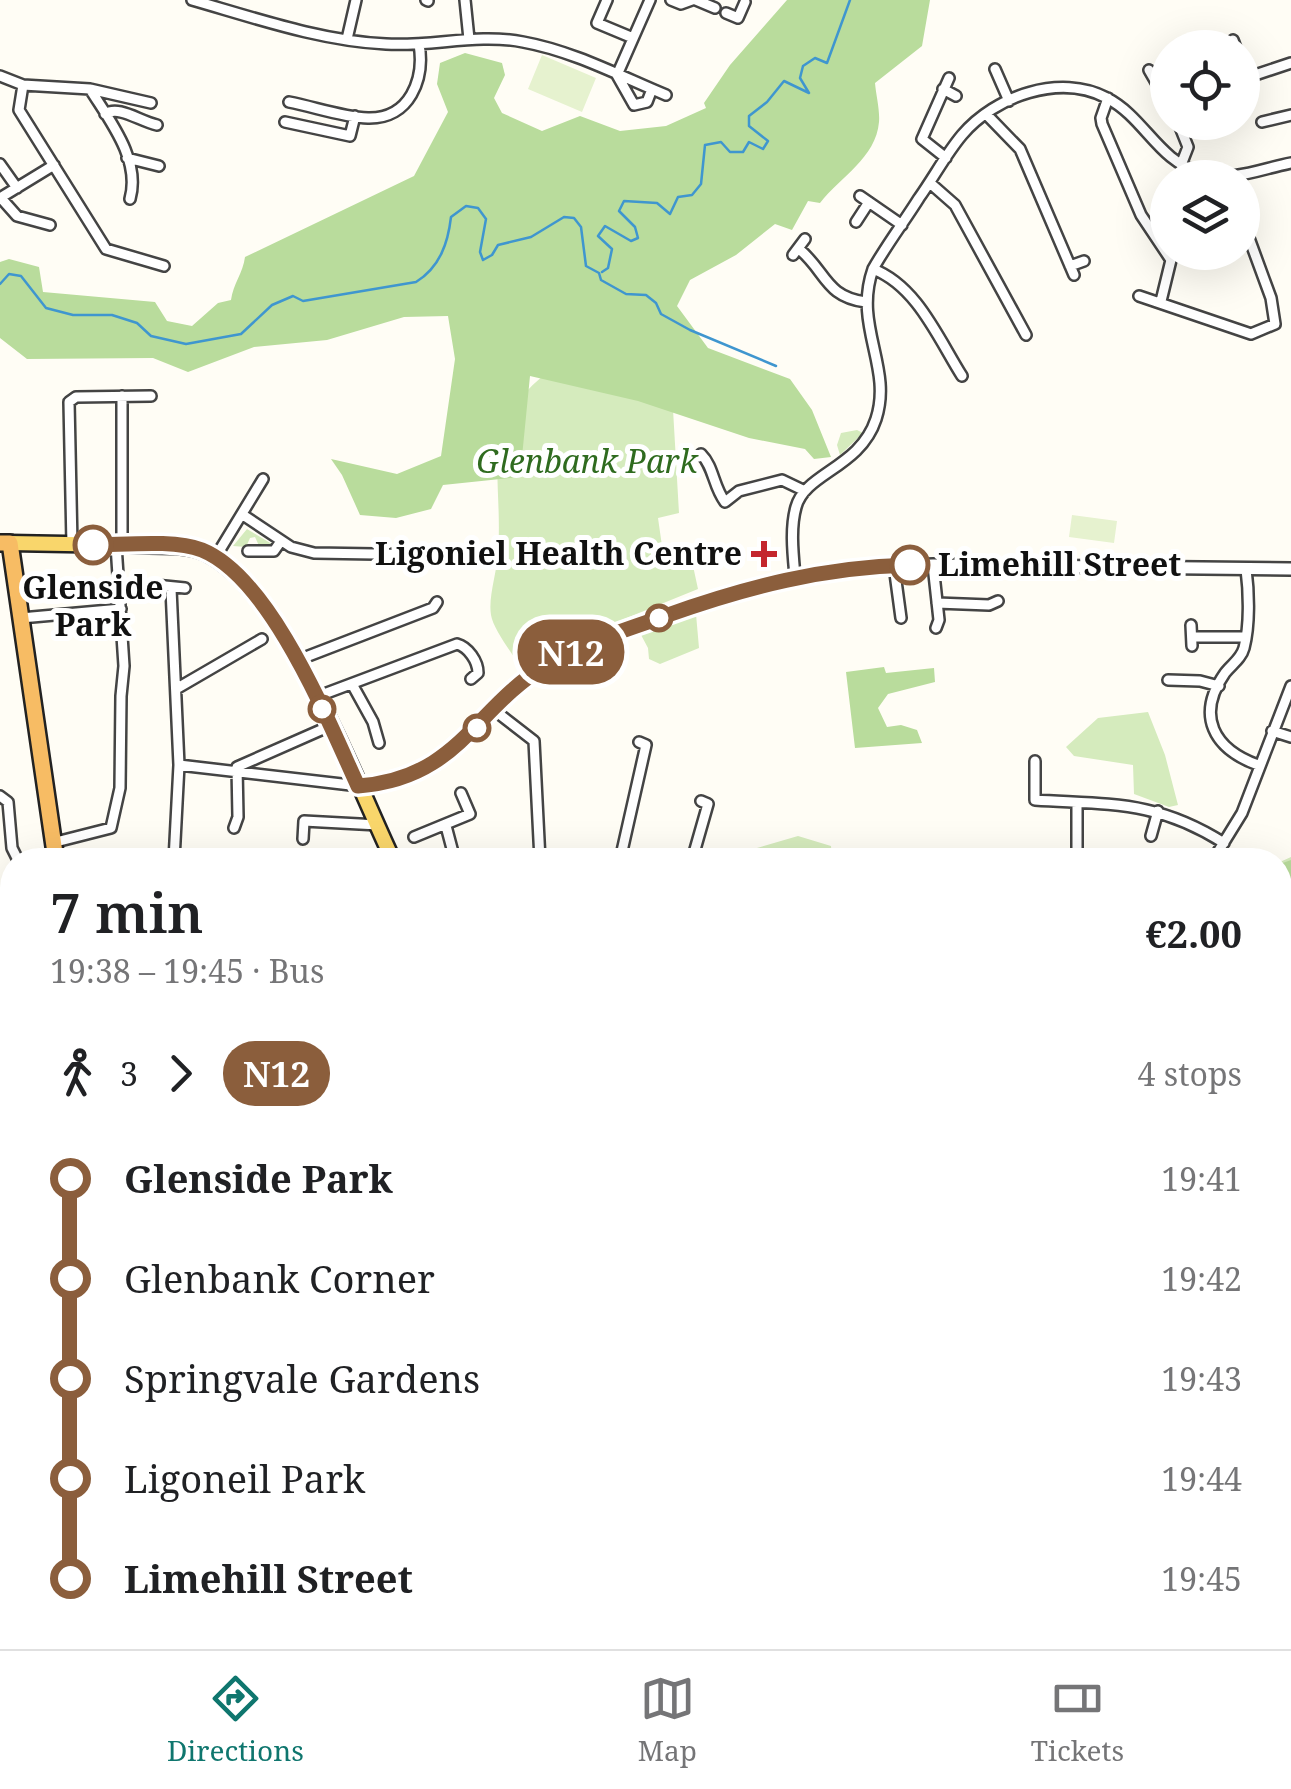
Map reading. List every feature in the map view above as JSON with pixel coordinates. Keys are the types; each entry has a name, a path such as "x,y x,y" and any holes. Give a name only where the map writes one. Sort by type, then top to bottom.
{"highway":[{"path":"5,543 21,618 53,848"}],"main road":[{"path":"5,543 194,548 215,558 259,600 298,660 388,848"}],"street":[{"path":"192,0 347,39 418,44 495,38 537,45 666,95"},
{"path":"347,39 356,0"},
{"path":"465,0 469,39"},
{"path":"607,0 597,23 633,38"},
{"path":"617,75 650,0"},
{"path":"671,0 681,4 694,0 738,18 743,1 758,7"},
{"path":"289,102 355,116 380,117 406,102 421,71 418,44"},
{"path":"1260,73 1291,63"},
{"path":"995,69 1009,101"},
{"path":"617,75 634,105 647,102 652,89"},
{"path":"0,76 22,86 90,89 151,103"},
{"path":"946,158 922,139 949,78"},
{"path":"22,86 20,110 106,249 164,266"},
{"path":"794,576 796,506 805,491 864,444 878,412 880,379 866,302 874,269 960,137 986,114 1009,101 1029,92 1070,87 1108,98 1130,114 1174,160"},
{"path":"942,88 956,96"},
{"path":"90,89 127,158 135,181 130,200"},
{"path":"1108,98 1102,124 1141,215 1171,260 1161,301"},
{"path":"105,114 121,110 136,120 157,125"},
{"path":"986,114 1020,148 1072,271 1084,260"},
{"path":"1262,122 1291,115"},
{"path":"286,122 350,136 355,116"},
{"path":"127,158 160,166"},
{"path":"1260,170 1291,163"},
{"path":"0,164 17,188"},
{"path":"50,225 18,216 0,198 54,165"},
{"path":"930,183 955,205 1026,336"},
{"path":"856,222 864,199 902,225"},
{"path":"799,248 834,291 866,302"},
{"path":"874,269 909,292 962,376"},
{"path":"1139,296 1251,334 1275,324 1260,270"},
{"path":"1020,325 1030,319"},
{"path":"956,366 968,358"},
{"path":"52,843 112,828 122,770 120,696 124,666 119,545 122,396"},
{"path":"72,545 69,402 76,397 151,396"},
{"path":"701,454 710,463 715,488 725,502 740,491 782,480 805,491"},
{"path":"215,558 263,480"},
{"path":"243,515 292,547 314,553 498,556"},
{"path":"250,548 274,551 281,541"},
{"path":"933,565 936,628"},
{"path":"179,765 358,786 411,774 443,758 527,679 564,655 698,603 794,576 933,565 1291,570"},
{"path":"894,566 901,618"},
{"path":"1246,569 1246,637 1239,659 1219,686 1212,714 1216,737 1233,755 1258,765"},
{"path":"155,585 185,588"},
{"path":"171,589 179,765 175,848"},
{"path":"937,603 989,605 998,601"},
{"path":"298,660 433,608 436,602"},
{"path":"21,618 120,609"},
{"path":"1191,625 1192,642 1246,637"},
{"path":"176,689 262,639"},
{"path":"316,697 458,639 478,664 478,673 471,679"},
{"path":"1168,680 1219,686"},
{"path":"352,684 373,722 378,743"},
{"path":"1221,848 1242,813 1291,686"},
{"path":"494,710 534,741 539,848"},
{"path":"234,828 238,818 237,772 241,764 330,726"},
{"path":"1272,731 1291,737"},
{"path":"623,848 646,746 639,742"},
{"path":"1036,761 1034,800 1158,810 1224,843"},
{"path":"414,837 470,814 460,793"},
{"path":"0,796 8,802 12,848"},
{"path":"695,848 708,804 701,801"},
{"path":"1077,803 1077,848"},
{"path":"1151,836 1158,810"},
{"path":"303,839 304,821 378,825"},
{"path":"446,826 452,848"}],"green space":[{"path":"787,0 930,0 922,46 875,83 879,122 864,157 820,203 808,201 792,230 775,224 736,255 690,280 677,306 708,348 790,379 812,410 831,457 814,459 805,449 749,438 638,401 530,376 520,477 443,485 431,509 396,518 360,515 331,459 397,474 441,456 455,359 448,316 404,317 327,340 254,347 188,372 153,358 27,359 0,338 0,262 9,259 39,267 43,292 155,302 167,321 192,326 218,303 231,300 245,257 414,176 448,112 437,84 440,63 465,53 502,63 505,75 494,98 502,113 542,131 580,116 620,131 666,126 706,108 704,103 730,65"},
{"path":"542,55 596,78 582,112 528,89"},
{"name":"Glenbank Park","path":"557,365 672,392 679,513 658,518 663,553 690,552 698,589 565,643 522,669 491,615 498,553 499,450 503,429 514,408"},
{"path":"841,433 863,433 840,455 837,445"},
{"path":"1072,515 1117,521 1114,543 1069,537"},
{"path":"247,529 272,544 270,547 260,548 255,537 250,538 246,547 233,546"},
{"path":"693,613 699,648 660,664 649,659 640,633"},
{"path":"884,667 886,673 934,668 935,682 888,694 878,708 887,727 901,725 917,730 922,743 855,748 846,672"},
{"path":"1148,712 1178,805 1169,807 1134,794 1133,765 1074,756 1066,747 1098,718"},
{"path":"798,836 831,848 757,848"}],"waterway":[{"path":"602,272 608,268 612,249 598,236 605,226 631,241 638,238 635,227 619,211 624,201 657,203 670,214 678,197 692,195 701,184 705,145 721,142 730,152 743,152 749,142 763,149 768,141 749,126 749,116 784,81 809,93 800,78 803,66 815,58 827,63 850,0"},
{"path":"0,284 9,274 21,276 46,308 73,315 112,315 137,323 151,336 186,344 241,334 272,305 293,296 303,301 416,282 441,254 451,217 466,206 478,208 486,219 480,252 483,260 498,245 531,237 564,217 574,218 581,227 586,266 599,273 601,280 626,294 646,295 661,314 690,330 776,366"}],"bus line":[{"name":"N12","path":"93,545 194,548 223,564 278,625 358,786 411,774 443,758 540,669 622,631 698,603 794,576 910,565"}],"place":[{"name":"Glenside Park","path":"93,545"},
{"name":"Ligoniel Health Centre","path":"764,554"},
{"name":"Limehill Street","path":"910,565"}]}
